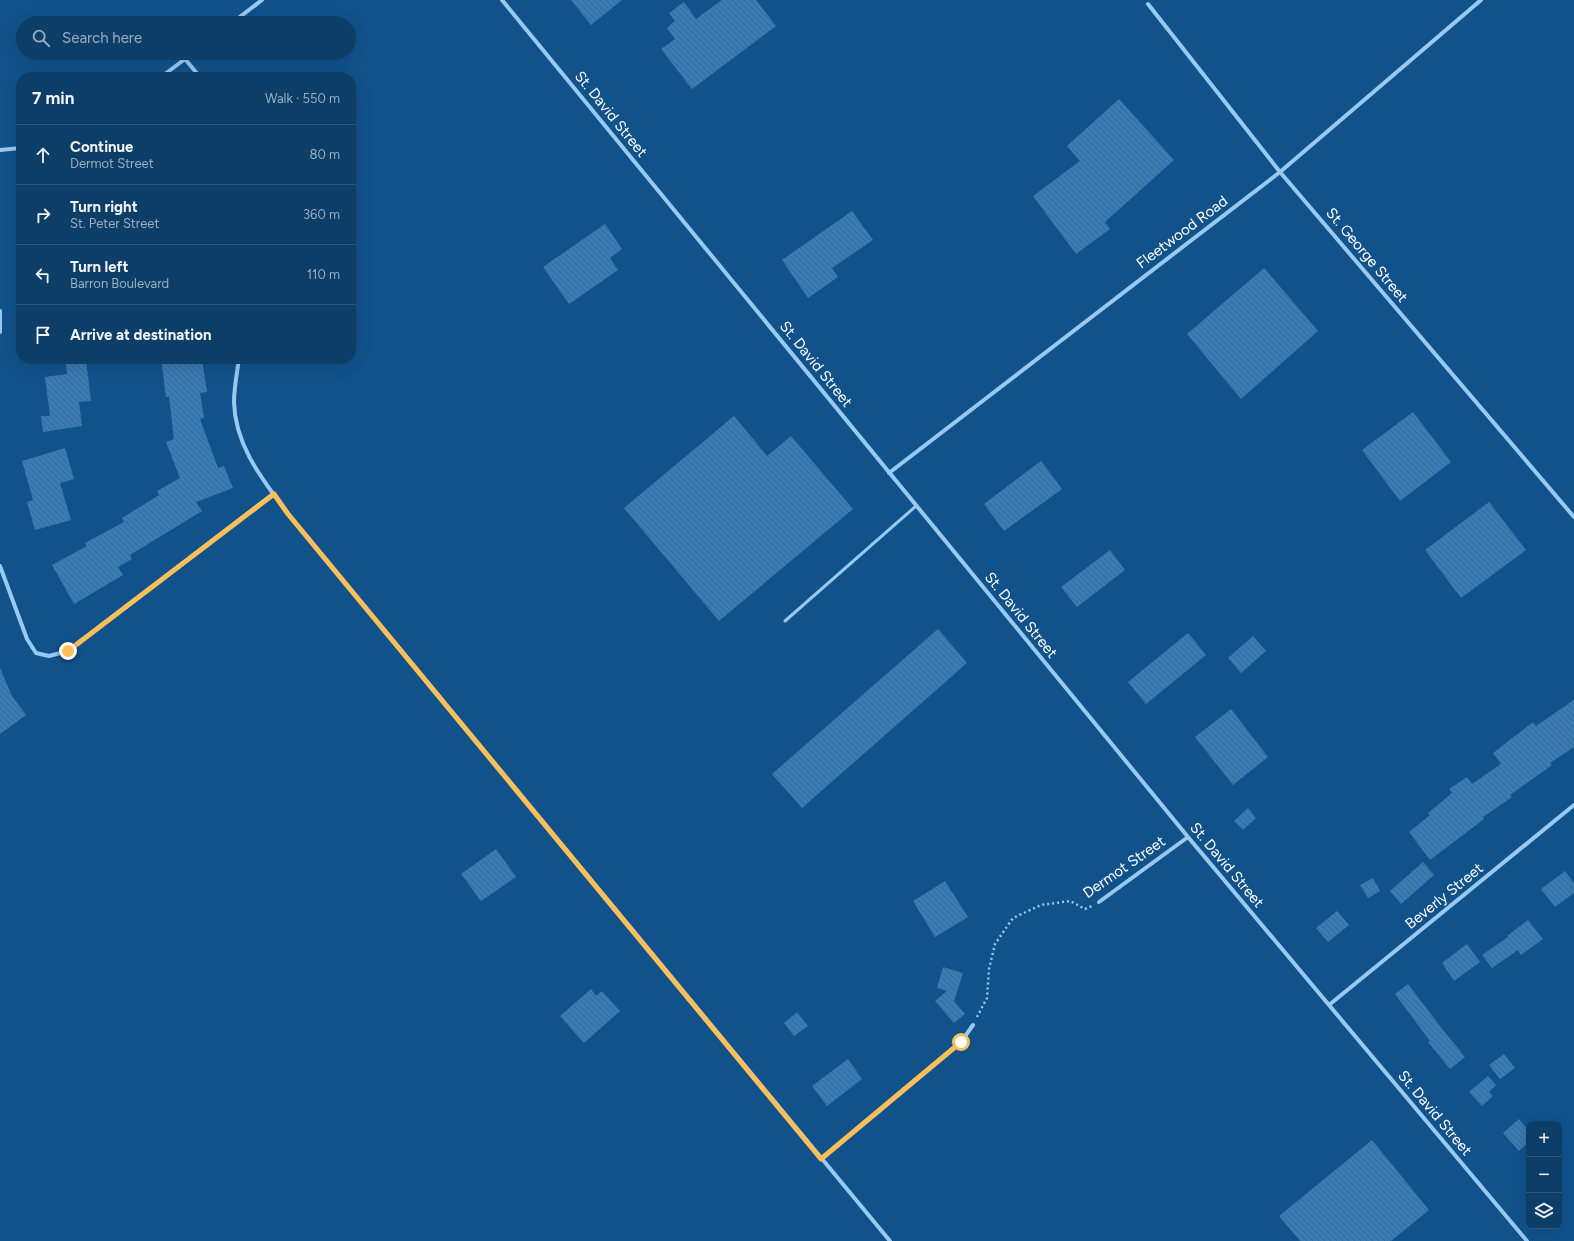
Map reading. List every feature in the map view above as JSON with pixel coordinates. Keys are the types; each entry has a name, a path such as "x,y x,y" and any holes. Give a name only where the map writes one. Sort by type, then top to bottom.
{"street":[{"path":"241,16 262,0"},
{"name":"St. David Street","path":"502,0 1188,837 1527,1241"},
{"name":"Fleetwood Road","path":"889,473 1280,172 1481,0"},
{"name":"St. George Street","path":"1148,4 1280,172 1574,517"},
{"path":"168,72 184,60"},
{"path":"186,60 196,72"},
{"path":"0,150 16,148"},
{"path":"0,312 0,332"},
{"path":"238,364 234,402 241,442 255,468 293,520 890,1241"},
{"path":"0,566 27,639 36,653 49,656 68,651 274,494"},
{"name":"Beverly Street","path":"1329,1005 1574,805"},
{"name":"Dermot Street","path":"1099,902 1188,837"},
{"path":"821,1159 961,1042 973,1025"}],"lane":[{"path":"785,621 916,506"}],"path":[{"name":"Dermot Street","path":"973,1025 987,998 988,969 995,944 1013,918 1041,905 1070,901 1084,909 1099,902"}],"building":[{"path":"571,0 622,0 591,25"},
{"path":"722,0 756,0 776,26 692,89 661,49 675,39 667,28 675,21 669,13 684,2 696,19"},
{"path":"1119,99 1174,160 1105,222 1110,229 1076,254 1033,196 1080,161 1067,146"},
{"path":"852,211 873,240 832,268 838,277 808,298 782,260"},
{"path":"605,224 622,249 610,258 618,270 569,304 543,267"},
{"path":"1264,268 1318,331 1241,399 1187,334"},
{"path":"66,364 87,364 91,401 79,402 82,426 43,432 41,416 50,416 45,377 67,374"},
{"path":"162,364 203,364 207,392 200,393 204,418 200,419 218,468 224,466 233,488 196,502 202,511 130,555 132,559 118,567 123,575 74,604 52,565 87,546 85,543 124,522 122,518 159,495 157,491 180,478 166,442 174,439 169,397 166,397"},
{"path":"1413,412 1451,462 1400,501 1362,450"},
{"path":"734,416 767,456 791,436 853,509 719,621 624,508"},
{"path":"65,448 74,479 60,483 71,520 35,530 27,502 33,500 22,461"},
{"path":"1041,461 1062,489 1004,531 984,504"},
{"path":"1489,502 1526,550 1461,598 1425,550"},
{"path":"1110,550 1125,570 1077,607 1061,587"},
{"path":"938,629 967,663 802,808 772,774"},
{"path":"1188,633 1206,655 1146,704 1128,682"},
{"path":"1253,636 1266,651 1241,673 1228,658"},
{"path":"0,668 12,696 26,715 0,734"},
{"path":"1574,700 1574,747 1550,763 1552,765 1510,795 1512,797 1483,817 1484,819 1430,860 1409,832 1430,815 1428,813 1452,793 1449,789 1467,777 1472,784 1501,764 1493,753 1533,722 1536,726"},
{"path":"1231,709 1268,757 1233,785 1195,737"},
{"path":"1248,808 1256,818 1243,830 1234,821"},
{"path":"496,849 516,877 481,901 461,874"},
{"path":"1423,862 1434,875 1401,904 1390,891"},
{"path":"1565,871 1574,883 1574,893 1555,907 1541,889"},
{"path":"1373,878 1380,891 1368,898 1360,885"},
{"path":"945,881 968,917 935,937 913,901"},
{"path":"1337,911 1349,925 1328,942 1316,928"},
{"path":"1528,920 1543,939 1521,955 1518,950 1492,968 1482,955 1508,937 1507,936"},
{"path":"1467,944 1480,962 1454,981 1442,963"},
{"path":"943,967 963,973 954,1001 965,1014 954,1023 935,1001 947,991 937,988"},
{"path":"1408,984 1465,1057 1450,1069 1428,1042 1430,1041 1395,994"},
{"path":"591,989 596,996 602,991 620,1011 584,1043 560,1016"},
{"path":"797,1012 808,1026 794,1036 784,1023"},
{"path":"1504,1054 1515,1068 1500,1079 1489,1065"},
{"path":"848,1059 862,1079 827,1106 812,1086"},
{"path":"1488,1076 1496,1085 1489,1092 1493,1096 1482,1106 1469,1092"},
{"path":"1519,1119 1526,1127 1526,1145 1519,1151 1503,1133"},
{"path":"1372,1140 1429,1210 1391,1241 1300,1241 1279,1216"}],"route":[{"path":"68,651 274,494 288,514 821,1159 961,1042"}]}
